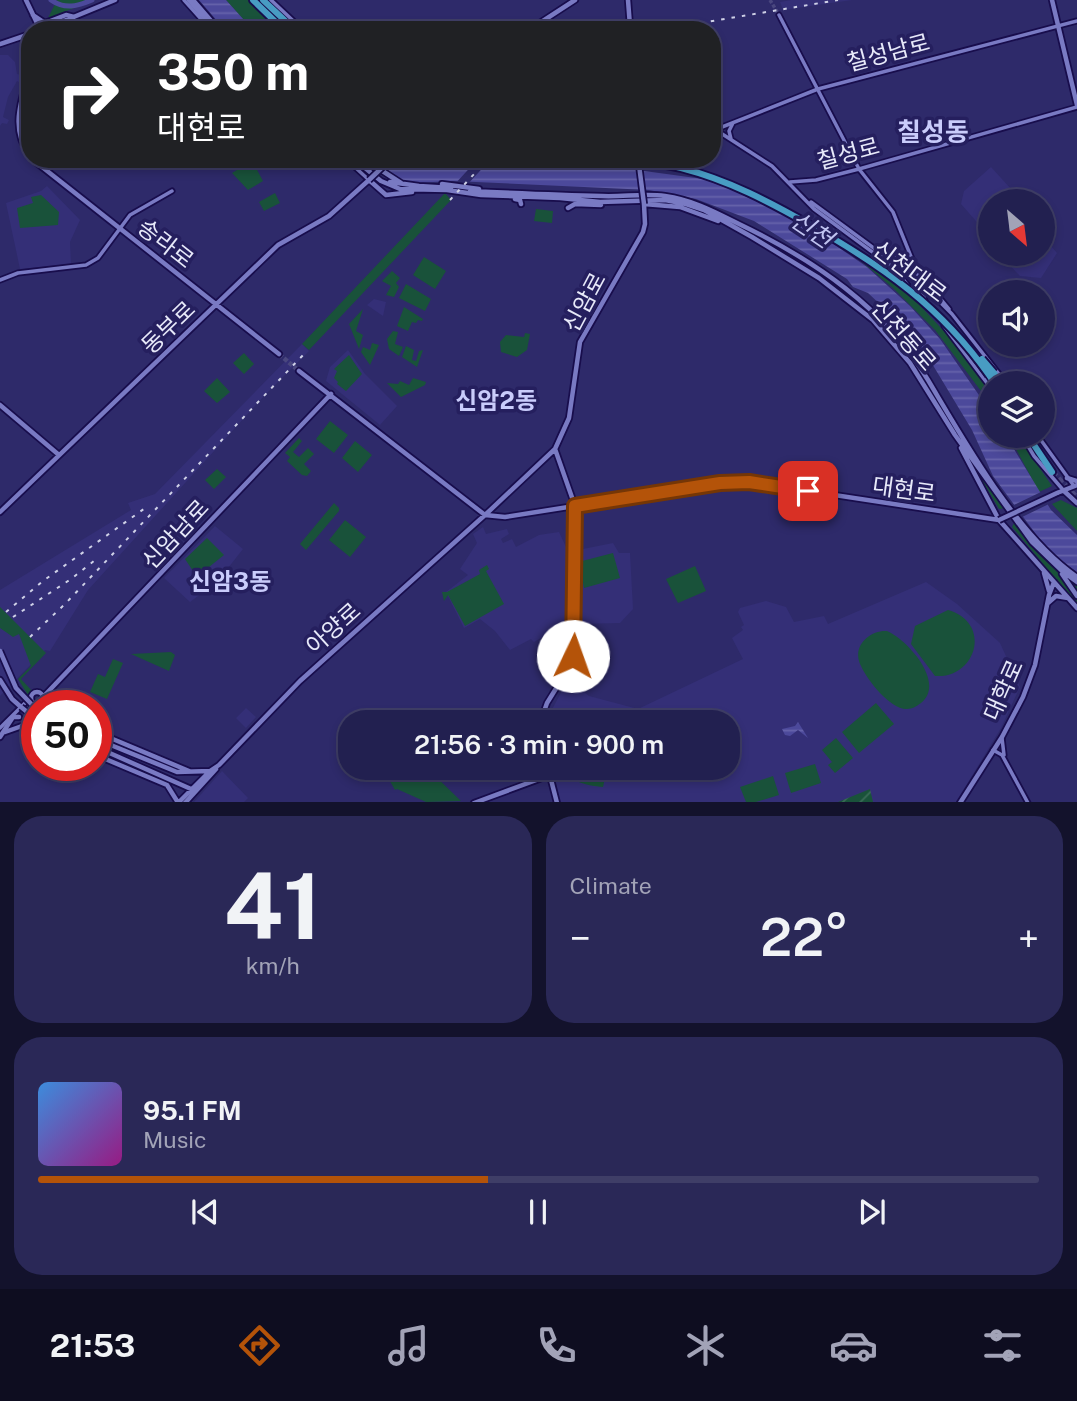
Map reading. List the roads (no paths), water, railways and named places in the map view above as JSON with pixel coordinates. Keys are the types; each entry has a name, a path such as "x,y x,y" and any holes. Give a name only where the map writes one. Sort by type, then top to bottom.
{"highway":[{"path":"256,0 276,21"},
{"path":"256,0 283,21"},
{"name":"신천대로","path":"680,168 768,200 892,275 926,302 960,337 985,371"},
{"name":"신천대로","path":"693,168 760,193 897,273 949,318 986,371"},
{"path":"1038,448 1054,472"}],"main road":[{"path":"26,0 36,21"},
{"path":"66,21 115,0"},
{"path":"189,0 207,21"},
{"path":"543,21 575,0"},
{"path":"1052,0 1077,106"},
{"path":"629,1 630,21"},
{"path":"33,15 42,21"},
{"path":"50,21 66,15 75,17"},
{"path":"0,44 21,37"},
{"name":"송라로","path":"21,101 17,129 21,137"},
{"name":"송라로","path":"45,168 278,354"},
{"name":"신천동로","path":"366,168 381,181 400,189 426,188"},
{"name":"신천동로","path":"368,168 385,180 426,188 600,202 651,199 686,204 704,210 752,237 819,278 873,320 910,363 951,429 1032,541 1063,570 1077,579"},
{"path":"378,168 405,185"},
{"name":"동부로","path":"0,512 265,255 329,216 382,168"},
{"name":"신암로","path":"485,515 555,449 569,418 580,342 643,232 645,224 639,168"},
{"path":"369,180 386,195 392,196 426,188"},
{"path":"381,181 394,192 386,195"},
{"path":"491,192 495,198 520,200 523,205 528,200 556,201 561,198"},
{"name":"신천동로","path":"491,192 665,196 707,207 802,257 872,311 901,342 991,480 1035,539 1063,570"},
{"path":"568,208 575,204 625,202"},
{"path":"643,204 680,207 733,227"},
{"path":"752,237 800,262 802,257"},
{"path":"830,276 826,278 828,282 873,320"},
{"path":"299,371 485,515"},
{"name":"신암남로","path":"50,690 331,394"},
{"path":"0,405 59,455"},
{"path":"951,429 999,520 1077,608"},
{"path":"545,710 565,674 575,649 575,506 555,449"},
{"path":"999,520 1076,485 1067,478"},
{"name":"대현로","path":"485,515 505,517 720,483 749,482 999,520"},
{"path":"1056,484 1056,493"},
{"path":"1064,491 1075,501"},
{"path":"1056,493 1075,501"},
{"name":"아양로","path":"180,802 188,789 219,765 300,681 485,515"},
{"path":"1042,569 1049,595"},
{"path":"1063,570 1077,596"},
{"name":"대학로","path":"961,802 1016,713 1032,673 1054,582"},
{"path":"1048,603 1056,596 1068,598"},
{"path":"0,651 21,694"},
{"path":"0,680 12,699 21,707"},
{"path":"0,737 2,730 21,713"},
{"path":"15,717 21,722 18,726"},
{"path":"15,717 18,726"},
{"path":"2,730 21,727"},
{"path":"112,739 193,772"},
{"path":"112,746 177,772 210,771"},
{"path":"112,753 188,789 199,787"},
{"path":"112,761 127,759"},
{"path":"112,761 167,786 180,802"},
{"path":"173,764 188,789"},
{"path":"180,802 199,787 219,765"},
{"path":"164,776 175,779 177,772"},
{"path":"164,776 180,802"},
{"path":"477,802 536,780"},
{"path":"551,780 556,802"}],"street":[{"path":"271,0 293,21"},
{"path":"779,15 859,169 893,212 928,309"},
{"name":"칠성남로","path":"721,128 818,89 1077,21"},
{"name":"칠성로","path":"790,182 816,180 859,169 1077,106"},
{"path":"732,141 729,131 735,122"},
{"path":"721,135 772,166 824,216 894,268 985,371"},
{"path":"356,168 369,180"},
{"path":"0,279 18,273 86,265 98,258 132,213 172,191"},
{"path":"807,199 886,255 920,282 952,314"},
{"path":"886,255 898,259 908,252"},
{"path":"915,268 997,371"},
{"path":"928,309 929,302 937,301"},
{"path":"1033,448 1054,472 1067,478"},
{"path":"1043,448 1056,484 1064,491"},
{"path":"2,730 21,711"},
{"path":"1002,737 1007,763"},
{"path":"993,750 1002,755 1027,802"}],"waterway":[{"path":"51,0 72,6 92,0"}],"tunnel":[{"path":"770,0 779,15"},
{"path":"279,354 299,371"},
{"path":"1052,472 1077,498"}],"railway":[{"path":"713,21 838,0"},
{"path":"450,200 480,168"},
{"path":"30,637 65,604 305,353"},
{"path":"6,612 43,581 148,506"},
{"path":"13,617 99,557"}],"district":[{"name":"칠성동","path":"933,131"},
{"name":"신암2동","path":"496,400"},
{"name":"신암3동","path":"230,581"}],"water label":[{"name":"신천","path":"812,229"}]}
